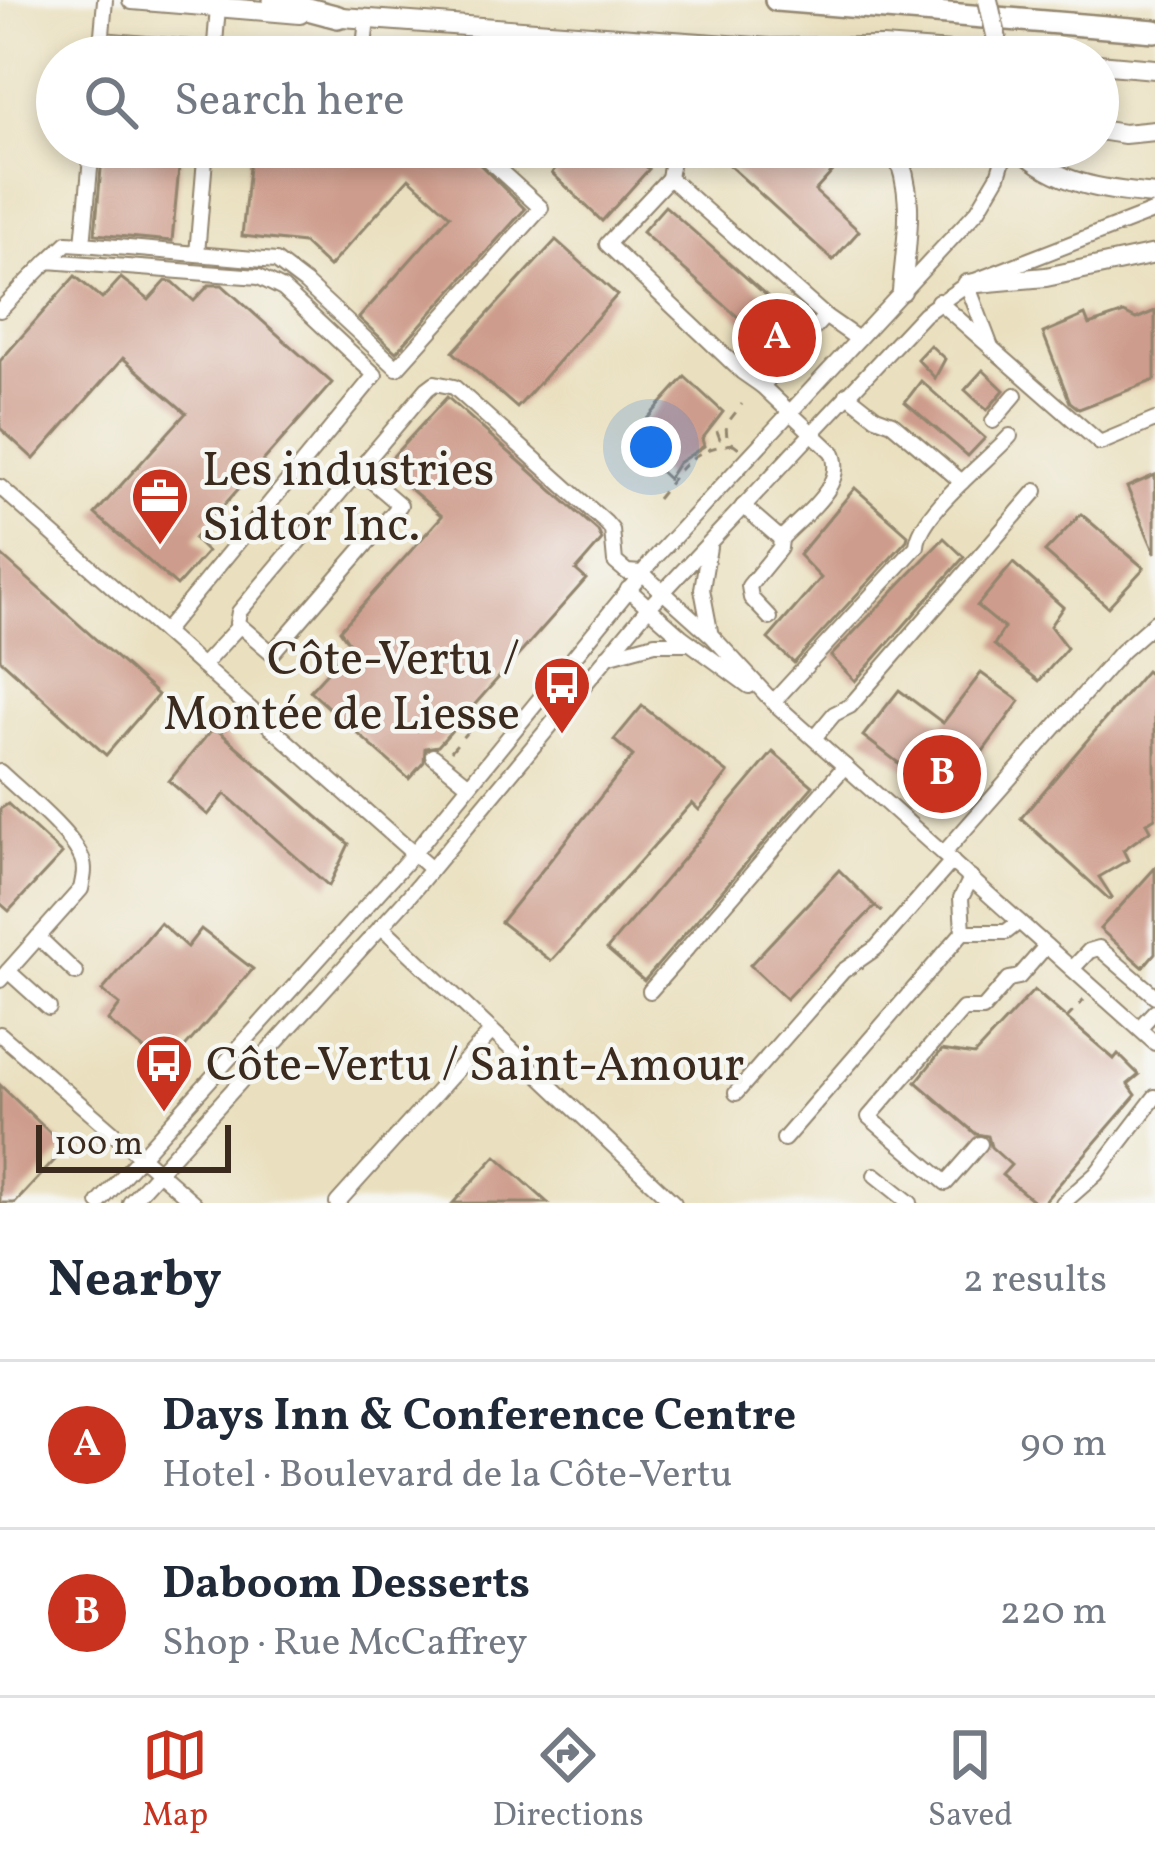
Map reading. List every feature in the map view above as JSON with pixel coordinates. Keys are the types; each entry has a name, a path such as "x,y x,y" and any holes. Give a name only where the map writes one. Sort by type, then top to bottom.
{"highway":[{"path":"274,0 338,17"},
{"path":"776,0 1155,31"}],"main road":[{"path":"132,0 597,36"},
{"path":"988,0 996,36"},
{"path":"1119,66 1155,69"},
{"path":"1119,132 1155,131"},
{"path":"902,168 910,208 902,291"},
{"path":"1045,168 1083,186 1155,195"},
{"path":"967,284 1046,277 1155,254"}],"street":[{"path":"102,36 105,0"},
{"path":"216,36 218,7"},
{"path":"365,36 367,19"},
{"path":"83,244 90,168"},
{"path":"197,254 204,168"},
{"path":"0,310 67,243 282,264 397,368 541,208 497,168"},
{"path":"671,168 669,178 607,244 832,452 837,473 749,586 751,598 770,618"},
{"path":"99,1203 414,853 628,589 635,573 978,210 1000,168"},
{"path":"669,178 825,316 858,339"},
{"path":"130,1203 431,869 648,608 938,301 967,284 1155,211"},
{"path":"48,261 260,278 283,289 374,375 164,632"},
{"path":"967,284 992,350"},
{"path":"938,301 1100,443 1155,421"},
{"path":"762,386 825,316"},
{"path":"202,666 239,626 239,613 427,389 446,382 610,527 613,558 664,592 773,702 1155,1043"},
{"path":"848,394 876,417 892,423 962,482"},
{"path":"993,421 1015,395"},
{"path":"773,702 917,546 918,532 962,482 1010,436"},
{"path":"239,626 272,653 400,505 359,470"},
{"path":"0,488 431,869"},
{"path":"814,738 834,714 850,706 1036,490"},
{"path":"743,506 782,539"},
{"path":"710,542 702,589 712,636"},
{"path":"628,589 690,644 773,702"},
{"path":"736,1093 843,971 876,948 1121,651 1155,622"},
{"path":"606,656 655,643 690,644"},
{"path":"433,756 470,785"},
{"path":"650,992 845,766"},
{"path":"0,772 81,856 85,872 81,889 5,968 50,1008"},
{"path":"784,1138 963,932 961,898 971,878"},
{"path":"963,932 1006,932 1019,922"},
{"path":"381,926 674,1203"},
{"path":"38,937 76,973"},
{"path":"980,1144 946,1183 869,1118 963,1009 983,1009 1046,946"},
{"path":"1072,969 1089,951 1099,948 1154,993"},
{"path":"1138,1028 1155,1011"},
{"path":"337,1203 492,1031"},
{"path":"0,1034 194,1203"},
{"path":"1063,1203 1096,1174 1155,1096"},
{"path":"875,1175 910,1203"}],"path":[{"path":"715,430 720,440 728,419 742,404"},
{"path":"726,434 740,449"},
{"path":"657,499 687,460 709,448 733,444"},
{"path":"467,712 489,731"},
{"path":"452,750 477,720"},
{"path":"875,906 886,916"},
{"path":"1067,1018 1084,1000"}],"building":[{"path":"101,168 179,168 172,241 95,234"},
{"path":"249,168 483,168 525,209 396,352 359,318 450,215 409,178 329,267 303,243 242,236"},
{"path":"556,168 649,169 602,221 552,173"},
{"path":"732,168 836,168 815,191 859,231 833,260"},
{"path":"665,206 801,326 761,371 738,353 756,333 642,232"},
{"path":"556,240 617,295 517,408 453,352"},
{"path":"75,276 102,299 121,278 149,300 166,281 194,301 209,285 222,285 332,383 194,539 207,552 177,586 95,514 186,413 123,358 34,459 0,428 0,361"},
{"path":"1155,311 1155,380 1079,409 1070,402 1043,333 1085,315 1089,325 1124,313 1136,319"},
{"path":"930,345 945,359 935,378 917,359"},
{"path":"983,370 1004,390 987,410 965,390"},
{"path":"685,377 723,412 702,439 704,446 678,463 668,479 627,441"},
{"path":"921,381 985,438 968,456 905,402"},
{"path":"447,397 598,531 602,540 576,570 586,579 438,746 425,748 424,762 409,779 310,691 351,646 340,630 442,516 384,466"},
{"path":"1155,475 1155,553 1127,487"},
{"path":"855,488 908,535 907,540 794,663 768,639 821,578 799,555"},
{"path":"1081,514 1144,568 1108,607 1045,552"},
{"path":"944,538 964,557 855,681 831,656"},
{"path":"0,554 158,695 106,755 0,659"},
{"path":"1013,563 1063,607 1050,626 1067,648 1039,681 994,645 1004,628 977,606"},
{"path":"1146,671 1155,678 1155,818 1147,823 1151,830 1123,850 1128,860 1099,877 1109,899 1021,818"},
{"path":"981,673 1020,701 947,800 863,736 899,690 943,723"},
{"path":"642,706 728,773 699,810 692,803 551,961 501,922 633,756 614,740"},
{"path":"214,727 349,844 329,886 225,794 208,815 169,781"},
{"path":"773,752 813,786 644,981 607,949"},
{"path":"8,804 62,854 9,911 0,903 0,809"},
{"path":"1155,868 1155,953 1143,967 1100,929"},
{"path":"839,870 875,906 786,999 750,965"},
{"path":"160,923 187,947 201,929 253,969 167,1068 108,1021 120,1005 102,991"},
{"path":"1034,990 1139,1075 1128,1084 1136,1095 1043,1203 1036,1203 1002,1175 1011,1165 991,1147 988,1136 976,1134 916,1082 942,1050 974,1055"},
{"path":"0,1085 66,1148 15,1203 0,1203"},
{"path":"496,1156 548,1203 453,1203"}],"place":[{"name":"Days Inn & Conference Centre","path":"777,338"},
{"name":"Les industries Sidtor Inc.","path":"160,547"},
{"name":"Côte-Vertu / Montée de Liesse","path":"562,736"},
{"name":"Daboom Desserts","path":"942,774"},
{"name":"Côte-Vertu / Saint-Amour","path":"164,1114"}]}
